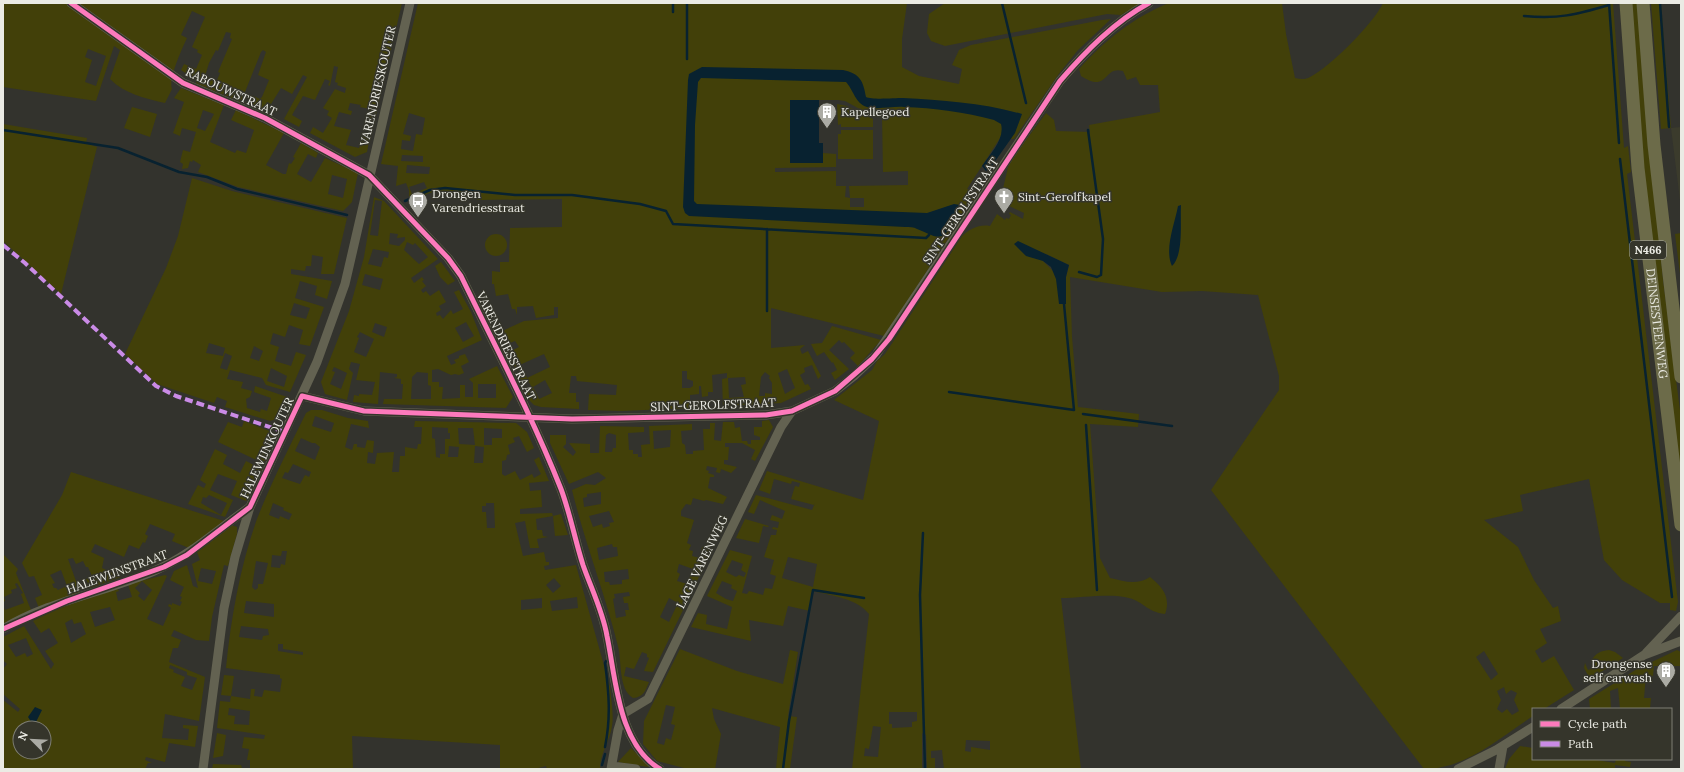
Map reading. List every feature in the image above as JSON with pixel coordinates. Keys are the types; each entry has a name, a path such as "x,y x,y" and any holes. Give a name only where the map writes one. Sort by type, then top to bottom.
{"highway":[{"name":"DEINSESTEENWEG","path":"1626,3 1638,168 1681,525"},
{"name":"DEINSESTEENWEG","path":"1643,3 1654,145 1681,377"}],"street":[{"name":"RABOUWSTRAAT","path":"71,3 183,83 265,118 369,175"},
{"name":"VARENDRIESKOUTER","path":"369,175 410,3"},
{"name":"SINT-GEROLFSTRAAT","path":"302,396 364,411 530,418 766,415 792,412 835,391 854,376 876,355 1060,81 1083,54 1108,31 1138,9 1149,3"},
{"name":"HALEWIJNKOUTER","path":"203,769 224,608 235,557 250,507 302,396 332,325 345,284 369,175"},
{"name":"VARENDRIESSTRAAT","path":"369,175 448,258 461,276 530,418 561,490 583,564 607,634 615,686 623,714 634,741 642,753 652,764 660,769"},
{"name":"LAGE VARENWEG","path":"623,714 648,699 781,427 792,412"},
{"name":"HALEWIJNSTRAAT","path":"3,629 68,601 164,567 186,555 250,507"},
{"path":"1644,655 1681,616"},
{"path":"1564,708 1644,655 1681,641"},
{"path":"623,714 618,730 612,768 636,769"},
{"path":"1458,769 1503,746 1532,728"},
{"path":"1499,769 1503,746"}],"shaded area":[{"path":"3,3 402,3 374,123 367,122 370,109 360,107 361,105 350,103 348,110 352,111 351,115 339,112 334,126 351,130 346,145 359,148 364,135 370,136 367,152 355,157 310,133 313,127 323,133 332,118 327,115 329,111 323,108 335,89 345,93 346,88 337,85 338,83 335,82 338,67 334,66 330,86 328,85 330,81 325,79 315,100 303,96 292,115 302,121 299,127 284,119 307,77 303,75 292,94 281,88 271,104 267,102 262,112 248,106 251,95 260,99 262,97 269,80 258,75 266,52 263,50 241,102 196,83 197,81 181,70 184,64 196,69 202,55 197,52 198,50 192,47 205,17 192,11 181,35 187,38 174,71 171,84 172,89 165,103 128,92 110,79 120,50 114,46 96,101 3,87","holes":["226,32 231,33 230,38 232,39 218,72 220,73 217,80 205,76 209,63 216,50 218,51","88,49 106,56 96,86 85,82 92,60 85,57"]},
{"path":"418,3 907,3 902,39 902,67 919,76 959,84 962,69 952,65 959,50 971,45 1111,19 1078,50 1058,75 1014,139 1000,138 967,189 979,192 884,336 771,308 771,348 805,345 800,349 802,354 808,351 821,376 818,379 812,365 804,368 805,372 800,375 805,385 808,384 811,389 781,403 723,406 722,379 727,378 727,373 712,375 713,392 708,392 708,396 702,397 701,386 699,386 699,394 690,395 690,408 622,411 588,410 589,394 616,395 617,385 577,381 576,376 571,376 569,393 576,393 576,402 579,402 579,409 541,407 534,405 530,401 525,389 531,386 529,382 523,385 519,376 525,373 527,378 550,367 544,354 515,367 513,364 518,362 513,350 519,347 515,341 505,345 500,332 524,321 558,318 558,307 554,307 554,315 536,318 533,306 517,307 517,315 515,309 512,309 508,294 496,296 494,284 492,284 492,271 500,272 500,262 509,262 510,228 562,227 562,199 477,200 477,194 435,191 412,200 409,196 409,190 406,183 396,186 398,166 381,164","holes":["790,100 845,101 869,114 882,114 883,172 908,171 908,185 849,186 850,198 845,197 846,186 836,186 836,171 775,172 775,168 836,167 836,154 823,153","409,113 425,118 422,135 416,134 413,151 401,149 402,140 410,141 411,136 403,134","402,155 423,156 423,162 401,161","407,165 430,167 429,174 406,173","424,182 427,188 412,194 409,187","850,198 864,198 864,207 850,207","787,369 795,388 785,394 778,373","682,371 687,371 687,379 693,381 693,386 690,388 682,388","765,372 770,376 769,378 772,383 772,394 765,393 765,396 759,396 761,377","745,377 746,384 741,385 744,397 729,398 728,378","545,380 552,393 539,399 533,387"]},
{"path":"945,3 1142,3 1121,15 1107,14 945,46 931,41 927,33 929,14"},
{"path":"1169,3 1282,3 1286,34 1295,78 1302,79 1308,78 1319,72 1351,44 1371,22 1383,3 1613,3 1624,148 1628,146 1631,172 1627,174 1678,602 1676,611 1670,610 1670,603 1660,603 1622,580 1604,560 1589,479 1520,495 1523,511 1484,520 1518,547 1534,580 1553,608 1558,606 1561,621 1540,629 1547,643 1535,651 1542,663 1554,656 1574,690 1546,708 1532,708 1532,717 1482,751 1454,764 1439,768 1424,769 1211,490 1279,390 1279,376 1258,295 1202,291 1162,292 1070,277 1072,337 1078,407 1139,414 1138,427 1090,424 1100,558 1110,578 1135,582 1145,580 1150,577 1165,593 1167,603 1165,614 1154,611 1129,598 1105,596 1061,598 1081,769 944,769 942,750 931,751 931,758 935,758 935,768 927,769 926,735 922,733 922,769 852,769 869,614 857,604 843,598 813,591 810,611 788,606 783,626 749,620 751,641 691,627 698,613 707,615 706,624 727,629 732,607 707,596 730,550 752,556 742,593 747,594 749,591 763,595 765,588 772,589 776,576 770,574 774,560 764,557 771,535 776,535 777,530 772,529 773,527 778,528 779,522 770,520 772,515 782,519 785,511 760,500 754,514 748,512 756,495 812,510 815,503 814,505 791,499 795,486 799,487 800,483 792,481 791,484 774,479 770,494 759,490 767,471 863,500 879,421 834,400 872,370 877,361 885,354 962,236 975,228 990,226 997,214 1005,220 1006,218 1009,219 1011,215 1009,214 1010,212 1023,219 1024,213 1003,203 1001,197 1009,163 1046,113 1054,120 1056,131 1090,132 1089,125 1160,112 1158,85 1140,85 1136,77 1127,80 1123,71 1117,70 1101,81 1090,81 1081,76 1079,69 1109,40 1144,15","holes":["1046,254 1069,265 1066,277 1066,304 1053,271 1043,261","788,557 817,564 813,587 782,578","732,560 743,564 741,570 746,573 744,577 739,575 736,577 726,572","722,581 732,585 731,588 737,591 733,601 716,593","1484,651 1498,674 1491,680 1476,657","1504,687 1506,694 1511,690 1517,693 1514,700 1519,711 1512,715 1507,709 1502,713 1497,709 1501,700 1497,691","889,712 917,712 917,721 912,722 912,727 892,728 892,724 889,724","873,726 881,727 878,757 864,756 865,748 869,749","966,740 990,741 990,750 971,747 971,752 965,751"]},
{"path":"1630,3 1637,3 1663,280 1681,418 1681,485 1641,156"},
{"path":"1651,3 1661,3 1671,128 1661,129"},
{"path":"181,88 224,105 210,142 235,153 237,150 246,153 254,130 231,120 236,110 284,133 266,165 283,174 286,174 289,163 291,164 295,158 293,157 301,143 318,153 316,158 308,154 297,174 311,182 325,158 358,173 352,202 343,211 238,187 198,172 201,165 193,160 192,162 190,161 188,168 182,169 183,164 180,162 183,150 190,152 196,132 182,128 180,136 173,133 184,102 174,98","holes":["203,110 214,114 205,131 197,128","332,175 347,179 343,198 328,194"]},
{"path":"837,104 847,106 873,119 873,127 841,127 841,124 838,125"},
{"path":"132,107 157,114 150,137 124,128"},
{"path":"3,124 87,138 86,143 97,147 61,294 3,241"},
{"path":"1681,127 1681,208 1671,128"},
{"path":"841,130 873,130 873,159 838,159 838,134 841,134"},
{"path":"192,178 232,191 347,218 334,274 321,274 323,257 312,255 311,266 306,266 305,271 291,269 291,274 332,281 327,299 315,295 317,286 300,281 295,298 324,307 310,346 299,344 303,330 289,325 285,337 273,333 270,344 279,347 275,361 291,366 296,352 306,355 290,392 266,385 262,378 230,370 227,379 243,382 241,388 252,391 250,397 246,399 247,408 260,412 261,409 267,411 271,398 254,392 255,386 287,397 276,419 270,421 225,407 227,401 217,397 214,403 157,384 125,354 166,268 178,236","holes":["294,303 310,308 306,319 290,315","209,343 225,348 223,356 206,353","254,346 263,351 259,361 250,358","225,353 232,356 227,370 220,368","271,368 287,376 284,387 267,381"]},
{"path":"374,197 384,201 438,259 411,278 414,283 422,277 424,280 422,281 426,286 421,290 423,293 426,291 430,296 439,290 446,302 439,306 441,310 436,313 437,316 440,315 443,319 451,310 453,314 463,309 454,292 459,290 471,312 482,340 447,356 451,365 456,363 454,360 459,358 459,356 465,354 469,362 461,366 464,373 459,375 451,375 438,369 432,370 432,382 439,382 439,387 443,387 442,399 460,398 460,385 465,385 465,397 473,397 473,383 469,379 497,366 513,397 506,408 383,404 384,399 402,399 403,384 401,384 401,379 394,378 397,377 397,374 380,372 378,404 353,402 354,395 372,395 375,382 356,380 360,364 351,362 349,369 353,373 347,400 325,394 321,382 349,311 364,257","holes":["375,200 382,201 378,236 370,235","390,233 398,234 397,238 405,237 405,240 399,246 389,244","407,242 413,245 415,243 428,257 419,264 404,250","373,249 389,252 388,258 384,257 381,267 368,264","365,274 383,279 380,290 362,285","466,322 474,336 463,342 455,328","375,323 387,327 384,337 372,332","360,332 374,339 366,357 354,352 359,338 357,337","334,367 347,373 341,389 330,384 335,372 332,371","417,372 428,373 428,385 431,386 431,399 411,399 412,377","478,384 496,384 496,398 478,398"]},
{"path":"1681,233 1681,282 1675,234"},
{"path":"496,234 504,237 507,245 504,253 496,256 488,253 485,245 488,237"},
{"path":"441,262 455,281 448,285 440,277 435,266"},
{"path":"832,326 881,340 858,366 850,358 855,353 844,342 842,343 839,340 829,350 849,369 835,380 831,373 837,370 833,362 832,363 824,352 817,356 811,344 822,343"},
{"path":"311,410 322,410 348,418 368,421 369,428 351,424 345,447 352,450 354,444 357,444 357,447 365,448 367,440 374,441 373,453 368,452 367,463 375,464 377,453 394,452 392,472 399,472 400,456 405,456 405,447 417,449 418,444 421,444 422,427 414,427 415,421 516,423 527,432 534,448 527,452 519,436 513,438 515,442 508,445 510,454 507,455 506,460 502,461 502,474 505,476 515,471 520,480 532,474 534,478 541,474 534,460 539,457 549,481 529,483 530,491 541,490 542,507 520,509 520,514 552,513 553,516 536,519 537,530 542,530 543,536 548,537 537,539 539,548 530,548 525,521 515,523 523,556 544,552 546,562 549,562 549,565 544,566 545,570 576,565 610,687 613,712 612,726 600,763 600,769 547,769 546,766 534,769 500,769 500,745 352,736 353,769 212,769 213,764 241,765 242,768 250,768 250,760 247,760 249,749 242,748 244,737 264,739 265,735 217,728 220,701 230,702 231,696 250,699 251,689 255,689 254,696 262,697 264,690 280,692 282,679 280,678 280,675 226,668 237,593 251,537 268,492 306,413","holes":["315,416 334,423 331,432 312,426","432,427 448,428 448,433 450,433 450,439 445,439 445,454 440,454 440,458 436,457 435,439 432,438","458,428 473,428 475,445 459,444","484,428 502,429 502,438 492,438 492,445 484,445","301,438 315,443 320,447 315,460 295,451","449,446 459,447 458,457 448,457","475,446 484,447 483,463 474,463","293,464 311,472 309,477 305,475 300,484 282,478 285,472 288,473","273,503 292,514 289,520 280,516 279,519 269,515","486,503 494,503 495,528 487,528 486,512 482,512 482,506 486,506","282,551 287,551 285,565 281,564 280,568 271,567 272,555 281,556","256,561 268,563 263,584 258,584 258,588 255,590 252,587","554,578 561,586 553,593 546,585","577,597 578,608 552,611 550,601","542,598 542,608 521,610 521,600","246,601 274,604 274,617 244,613","241,626 268,629 269,635 263,636 262,640 239,637","278,644 283,644 283,649 303,652 303,655 278,651","229,708 250,711 249,725 234,724 235,716 228,715"]},
{"path":"769,420 773,427 755,461 751,459 755,450 742,443 725,443 725,447 729,447 728,460 724,460 724,464 737,467 731,473 721,469 720,473 710,471 716,472 717,468 707,466 706,470 709,471 708,473 714,475 714,477 710,477 708,488 727,497 723,504 693,498 691,505 686,504 681,511 681,516 694,520 687,543 691,545 689,550 693,551 692,556 700,558 702,547 712,550 653,672 644,671 649,658 647,657 647,654 642,652 634,669 626,667 624,676 649,682 642,695 633,698 628,694 623,682 618,646 572,490 586,484 595,485 606,478 598,472 569,484 550,443 550,435 566,435 566,444 563,447 573,456 576,452 569,443 590,444 590,453 599,453 600,426 644,427 644,432 628,433 629,450 633,450 633,454 638,454 638,457 642,457 641,445 650,444 649,426 692,424 692,430 681,431 682,443 685,445 686,454 693,454 693,451 704,450 703,429 710,429 710,423 715,423 714,440 721,441 723,422 734,422 735,428 740,427 742,441 747,441 748,444 751,444 751,440 760,440 760,437 754,435 754,427 762,427 762,421","holes":["671,430 670,447 654,449 653,431","609,433 616,435 616,448 613,448 612,452 605,452 606,435","601,492 601,504 584,507 583,498 587,497 587,494","609,511 614,522 609,523 610,526 603,528 602,524 593,527 589,516","612,544 613,547 617,547 618,556 599,560 597,548","679,564 693,569 687,584 677,581 680,574 677,572","628,569 629,579 622,580 622,584 610,585 609,582 605,582 604,572","629,592 630,596 623,597 624,603 628,603 629,610 625,610 626,616 616,618 613,599 615,598 614,594","669,598 678,603 669,622 660,617"]},
{"path":"244,421 277,434 265,461 261,462 218,442 228,422 242,427"},
{"path":"215,449 227,455 223,464 240,473 246,461 262,469 254,490 246,501 231,495 237,481 218,474 210,490 233,500 225,517 188,504 198,485 204,488 206,484 200,480","holes":["209,495 227,503 221,515 201,503 203,497 206,498"]},
{"path":"71,472 224,521 189,548 172,541 175,534 150,524 145,534 148,536 145,543 143,542 139,549 129,545 124,557 95,544 91,552 104,558 102,568 121,577 90,588 86,579 92,576 88,567 86,567 83,561 76,564 73,558 68,559 80,592 39,608 35,598 42,595 34,576 29,577 22,563 62,495","holes":["61,570 67,586 58,590 54,588 52,584 55,583 50,575"]},
{"path":"561,514 568,535 555,536 553,516"},
{"path":"745,519 769,526 763,526 759,543 736,538"},
{"path":"231,525 237,527 237,534 228,566 224,565 212,617 209,641 196,640 174,630 171,636 181,640 178,648 173,648 169,662 205,677 199,721 165,714 162,738 188,740 189,729 183,728 183,725 198,726 195,747 169,743 165,762 146,757 145,760 152,763 148,763 145,769 3,769 3,700 18,712 20,709 3,694 3,669 7,664 3,660 3,637 24,626 51,669 54,664 45,651 58,643 49,628 41,633 33,621 54,610 117,588 119,591 116,592 118,601 132,597 128,584 165,575 167,576 147,619 163,626 171,608 168,606 169,604 172,605 172,603 180,606 182,602 180,601 182,597 180,596 184,587 170,580 174,571 187,565 193,586 198,588 192,564 200,560 197,552","holes":["201,568 216,571 212,584 198,581","142,581 152,590 144,601 138,596 140,593 135,588","110,607 115,620 95,627 90,612","72,619 74,624 81,622 86,634 71,643 65,623","26,638 33,654 27,657 25,653 16,657 8,645","170,665 187,672 187,675 197,678 192,690 181,686 185,677 173,672 174,670 169,668"]},
{"path":"3,554 18,569 16,573 31,610 3,624 3,606 5,610 24,603 21,594 23,593 17,583 15,584 17,588 11,590 12,593 4,597 5,601 3,602"},
{"path":"680,649 737,671 783,684 790,650 798,652 788,716 797,717 790,769 776,769 780,727 712,708 714,719 721,734 715,769 688,769 657,761 643,744 644,721","holes":["666,705 675,707 671,724 675,725 671,740 666,738 664,745 657,743"]},
{"path":"1609,650 1615,652 1623,658 1590,679 1584,668 1585,663 1588,670 1594,668 1591,661 1595,656 1601,652"},
{"path":"1677,650 1681,652 1681,666 1654,666 1653,676 1646,675 1644,698 1651,698 1650,708 1620,708 1618,688 1610,691 1611,708 1590,708 1589,699 1637,669"},
{"path":"224,675 234,676 231,696 221,695"},
{"path":"217,733 226,735 223,756 213,758"},
{"path":"1520,746 1532,748 1532,760 1596,760 1615,763 1616,760 1625,760 1631,762 1630,767 1615,765 1615,769 1505,769 1509,759"},
{"path":"631,748 649,766 648,767 618,762"}],"water":[{"path":"702,67 843,70 857,76 860,79 864,86 866,97 869,98 903,98 963,103 993,107 1022,114 1015,133 991,167 986,171 982,166 999,141 1002,130 1001,124 994,120 938,109 867,107 857,100 846,82 701,78 698,82 695,125 694,201 697,204 927,213 954,204 960,205 951,226 944,235 940,237 910,227 689,216 685,213 683,207 688,80 689,74"},
{"path":"790,100 819,100 819,143 823,143 823,163 790,163"},
{"path":"1181,205 1180,246 1176,261 1172,266 1169,252 1171,236 1178,206"},
{"path":"1018,241 1069,265 1066,277 1066,304 1059,304 1056,279 1051,267 1043,261 1026,256 1014,244"},
{"path":"35,707 42,710 37,720 30,720 28,717"}],"waterway":[{"path":"673,3 673,12"},
{"path":"687,3 687,59"},
{"path":"1002,3 1026,103"},
{"path":"1609,3 1619,143"},
{"path":"1660,3 1669,127"},
{"path":"1524,16 1547,17 1567,15 1609,5"},
{"path":"3,130 118,148 179,172 207,177 237,189 347,215"},
{"path":"1079,272 1097,277 1101,275 1103,239 1088,130"},
{"path":"1620,159 1672,597"},
{"path":"405,201 430,190 445,188 515,195 572,195 640,204 666,211 673,224 926,238 929,235"},
{"path":"767,229 767,311"},
{"path":"949,392 1074,410 1064,304"},
{"path":"1083,414 1172,426"},
{"path":"1086,425 1097,590"},
{"path":"923,533 920,595 925,769"},
{"path":"783,769 789,721 813,590 864,598"},
{"path":"605,747 609,715 606,661"},
{"path":"602,765 605,754"}],"marked path":[{"path":"3,245 25,263 156,386 176,396 285,432"}],"cycle path":[{"path":"71,3 183,83 265,118 369,175 448,258 461,276 513,381 550,462 564,498 583,565 603,618 621,709 627,727 635,744 646,758 660,769"},
{"path":"3,629 67,601 164,567 187,555 250,507 302,396 364,411 572,419 766,415 792,411 835,391 872,359 889,339 1060,81 1112,28 1149,3"}],"place":[{"name":"Kapellegoed","path":"827,129"},
{"name":"Sint-Gerolfkapel","path":"1004,214"},
{"name":"Drongen Varendriesstraat","path":"418,218"},
{"name":"Drongense self carwash","path":"1666,688"}]}
